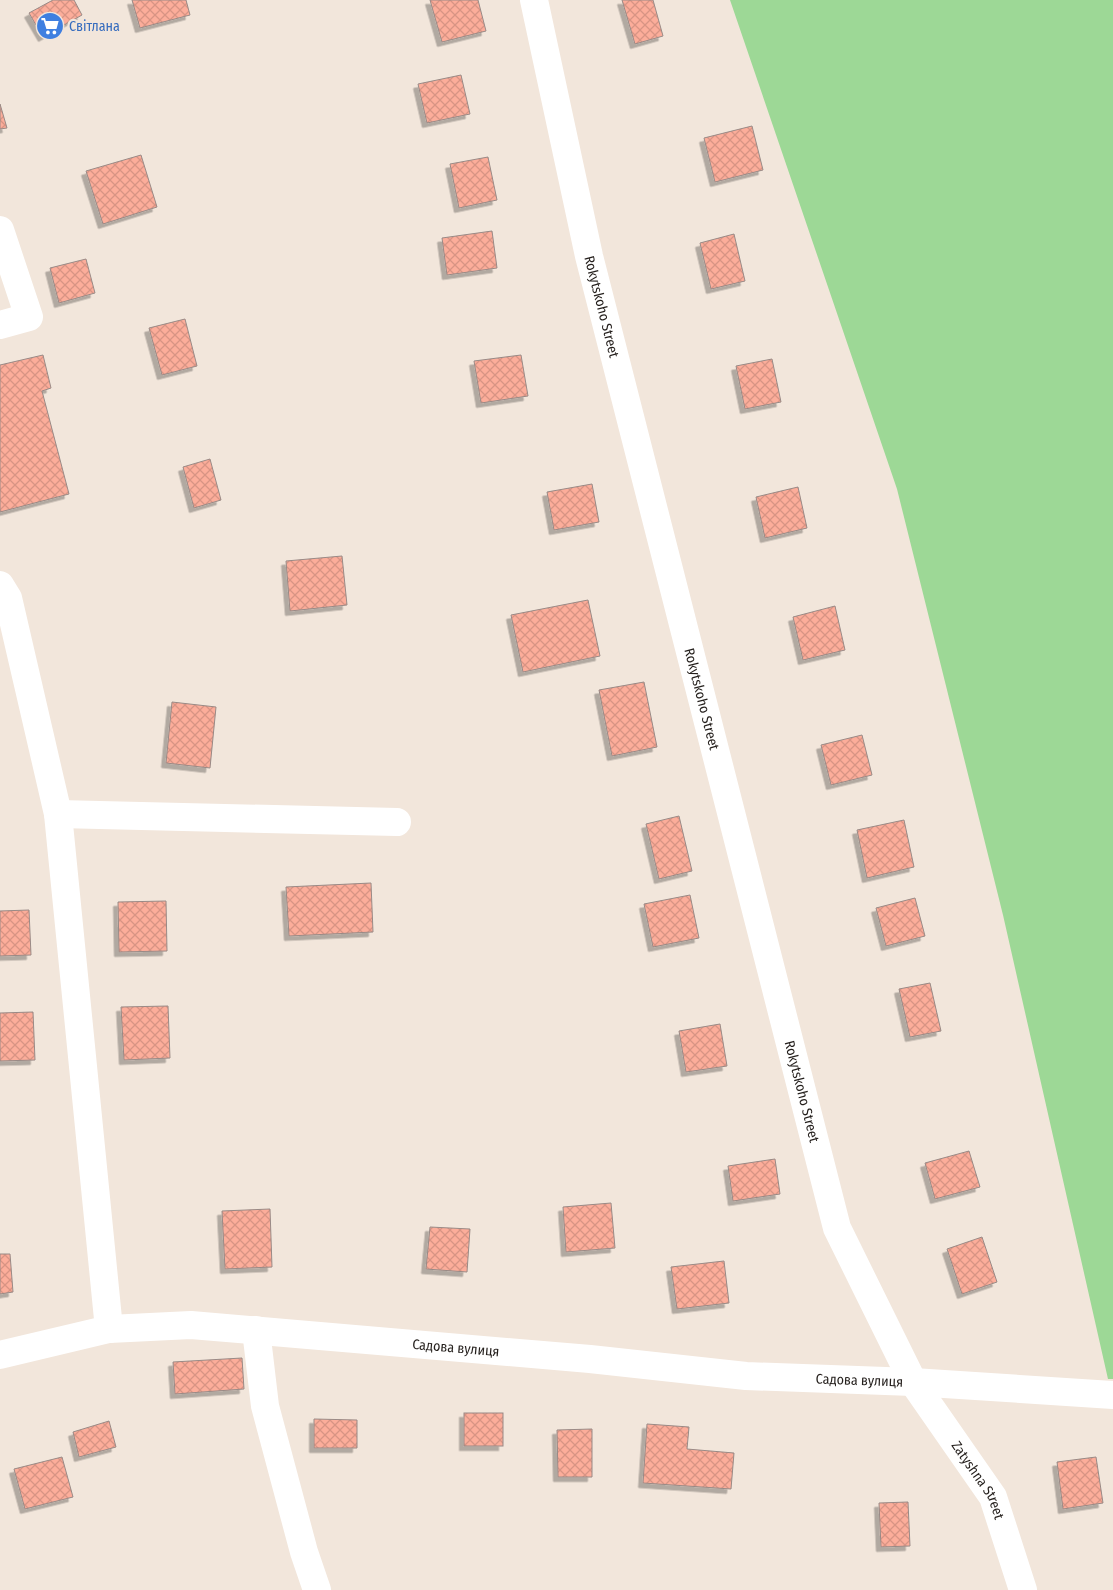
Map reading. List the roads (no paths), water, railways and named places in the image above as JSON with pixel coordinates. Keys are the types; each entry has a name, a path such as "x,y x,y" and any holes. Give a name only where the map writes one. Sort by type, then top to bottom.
{"street":[{"name":"Rokytskoho Street","path":"534,0 592,266 838,1228 913,1382"},
{"path":"0,230 29,317 0,325"},
{"path":"0,585 8,598 58,814 109,1328"},
{"path":"58,814 397,822"},
{"name":"Садова вулиця","path":"0,1355 109,1328 191,1325 590,1359 746,1376 913,1382 1113,1395"},
{"path":"256,1330 266,1406 304,1552 316,1590"},
{"name":"Zatyshna Street","path":"913,1382 993,1497 1023,1590"}],"place":[{"name":"Світлана","path":"50,26"}]}
